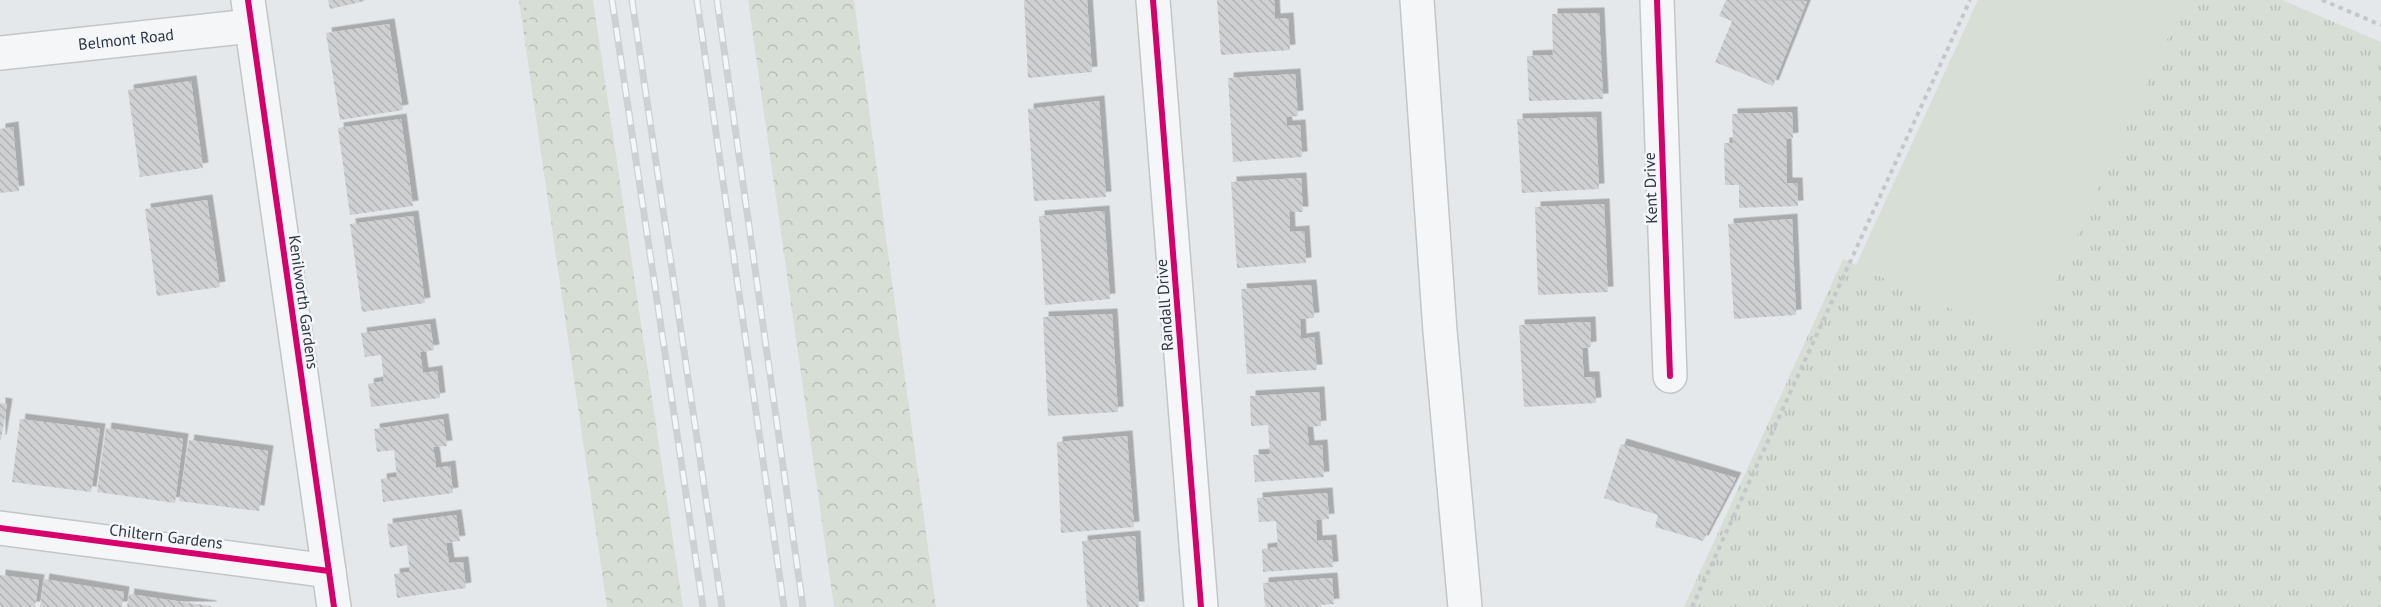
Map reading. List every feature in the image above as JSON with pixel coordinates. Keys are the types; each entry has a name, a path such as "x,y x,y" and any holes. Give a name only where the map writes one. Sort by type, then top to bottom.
{"street":[{"name":"Randall Drive","path":"1153,0 1201,607"},
{"path":"1417,0 1440,331 1465,607"},
{"name":"Kent Drive","path":"1656,0 1671,376"},
{"name":"Belmont Road","path":"0,53 249,13"},
{"name":"Kenilworth Gardens","path":"249,13 334,607"},
{"name":"Chiltern Gardens","path":"0,528 329,571"}],"path":[{"path":"1692,607 1970,0"},
{"path":"2322,0 2381,25"}],"green space":[{"path":"519,0 530,0 528,63"},
{"path":"530,0 593,0 683,607 607,607 528,63"},
{"path":"748,0 854,0 936,607 834,607"},
{"path":"1978,0 2185,0 2027,344 1856,265"},
{"path":"2185,0 2282,0 2381,42 2381,607 1684,607 1843,259 2027,344"}],"building":[{"path":"328,0 365,0 365,1 330,9"},
{"path":"1024,0 1087,0 1092,72 1028,78"},
{"path":"1217,0 1274,0 1275,19 1288,18 1290,50 1221,55"},
{"path":"1726,0 1807,1 1773,86 1715,62 1732,21 1719,16"},
{"path":"1599,13 1603,99 1529,101 1527,56 1553,55 1552,14"},
{"path":"389,24 403,110 340,120 326,33"},
{"path":"1295,74 1298,116 1286,117 1287,126 1300,125 1302,157 1233,162 1228,78"},
{"path":"191,81 203,168 140,177 128,90"},
{"path":"1099,101 1106,197 1034,201 1028,109"},
{"path":"1792,112 1793,138 1786,139 1787,183 1797,183 1798,206 1739,208 1739,185 1725,185 1724,143 1733,143 1732,114"},
{"path":"1596,117 1599,189 1522,193 1517,119"},
{"path":"401,119 413,206 350,215 338,128"},
{"path":"13,127 19,191 0,193 0,129"},
{"path":"1301,178 1303,212 1289,212 1290,232 1304,231 1306,263 1237,268 1231,182"},
{"path":"207,200 220,287 157,296 145,209"},
{"path":"1604,204 1608,292 1538,295 1535,207"},
{"path":"1104,211 1110,299 1045,305 1039,216"},
{"path":"413,216 425,303 362,312 350,224"},
{"path":"1792,219 1796,315 1734,319 1728,224"},
{"path":"1311,285 1314,318 1300,319 1301,339 1314,337 1317,370 1247,374 1241,289"},
{"path":"1112,314 1118,412 1048,416 1043,317"},
{"path":"1590,322 1591,347 1582,348 1583,364 1584,377 1594,377 1596,403 1524,407 1519,325"},
{"path":"430,324 434,350 420,352 423,373 437,371 440,398 371,407 368,384 384,381 381,355 365,357 361,333"},
{"path":"1319,392 1321,426 1307,427 1309,446 1322,445 1324,477 1255,482 1253,455 1270,454 1268,425 1251,426 1250,396"},
{"path":"0,403 7,404 1,440 0,440"},
{"path":"20,419 100,429 91,492 12,482"},
{"path":"443,419 447,446 433,447 436,468 450,466 453,493 383,502 381,479 397,477 394,450 377,452 374,429"},
{"path":"106,428 183,439 175,503 97,492"},
{"path":"1127,436 1134,527 1061,533 1057,442"},
{"path":"189,440 268,451 259,511 179,501"},
{"path":"1621,444 1736,478 1703,541 1655,527 1658,515 1604,498"},
{"path":"1327,493 1329,519 1316,520 1317,541 1331,540 1333,567 1263,572 1262,549 1278,547 1276,521 1259,522 1257,498"},
{"path":"456,515 460,541 446,543 449,563 463,562 466,588 397,598 394,574 410,572 407,545 390,548 387,524"},
{"path":"1135,536 1139,607 1087,607 1082,541"},
{"path":"0,575 39,580 35,607 0,607"},
{"path":"1332,578 1334,604 1321,605 1321,607 1265,607 1263,583"},
{"path":"44,579 124,592 122,607 40,607"},
{"path":"129,594 211,606 211,607 127,607"}],"railway":[{"path":"612,0 703,607"},
{"path":"632,0 722,607"},
{"path":"697,0 784,607"},
{"path":"717,0 803,607"}],"cycle path":[{"path":"248,0 334,607"},
{"path":"1153,0 1201,607"},
{"path":"1657,0 1670,376"},
{"path":"0,528 329,571"}]}
